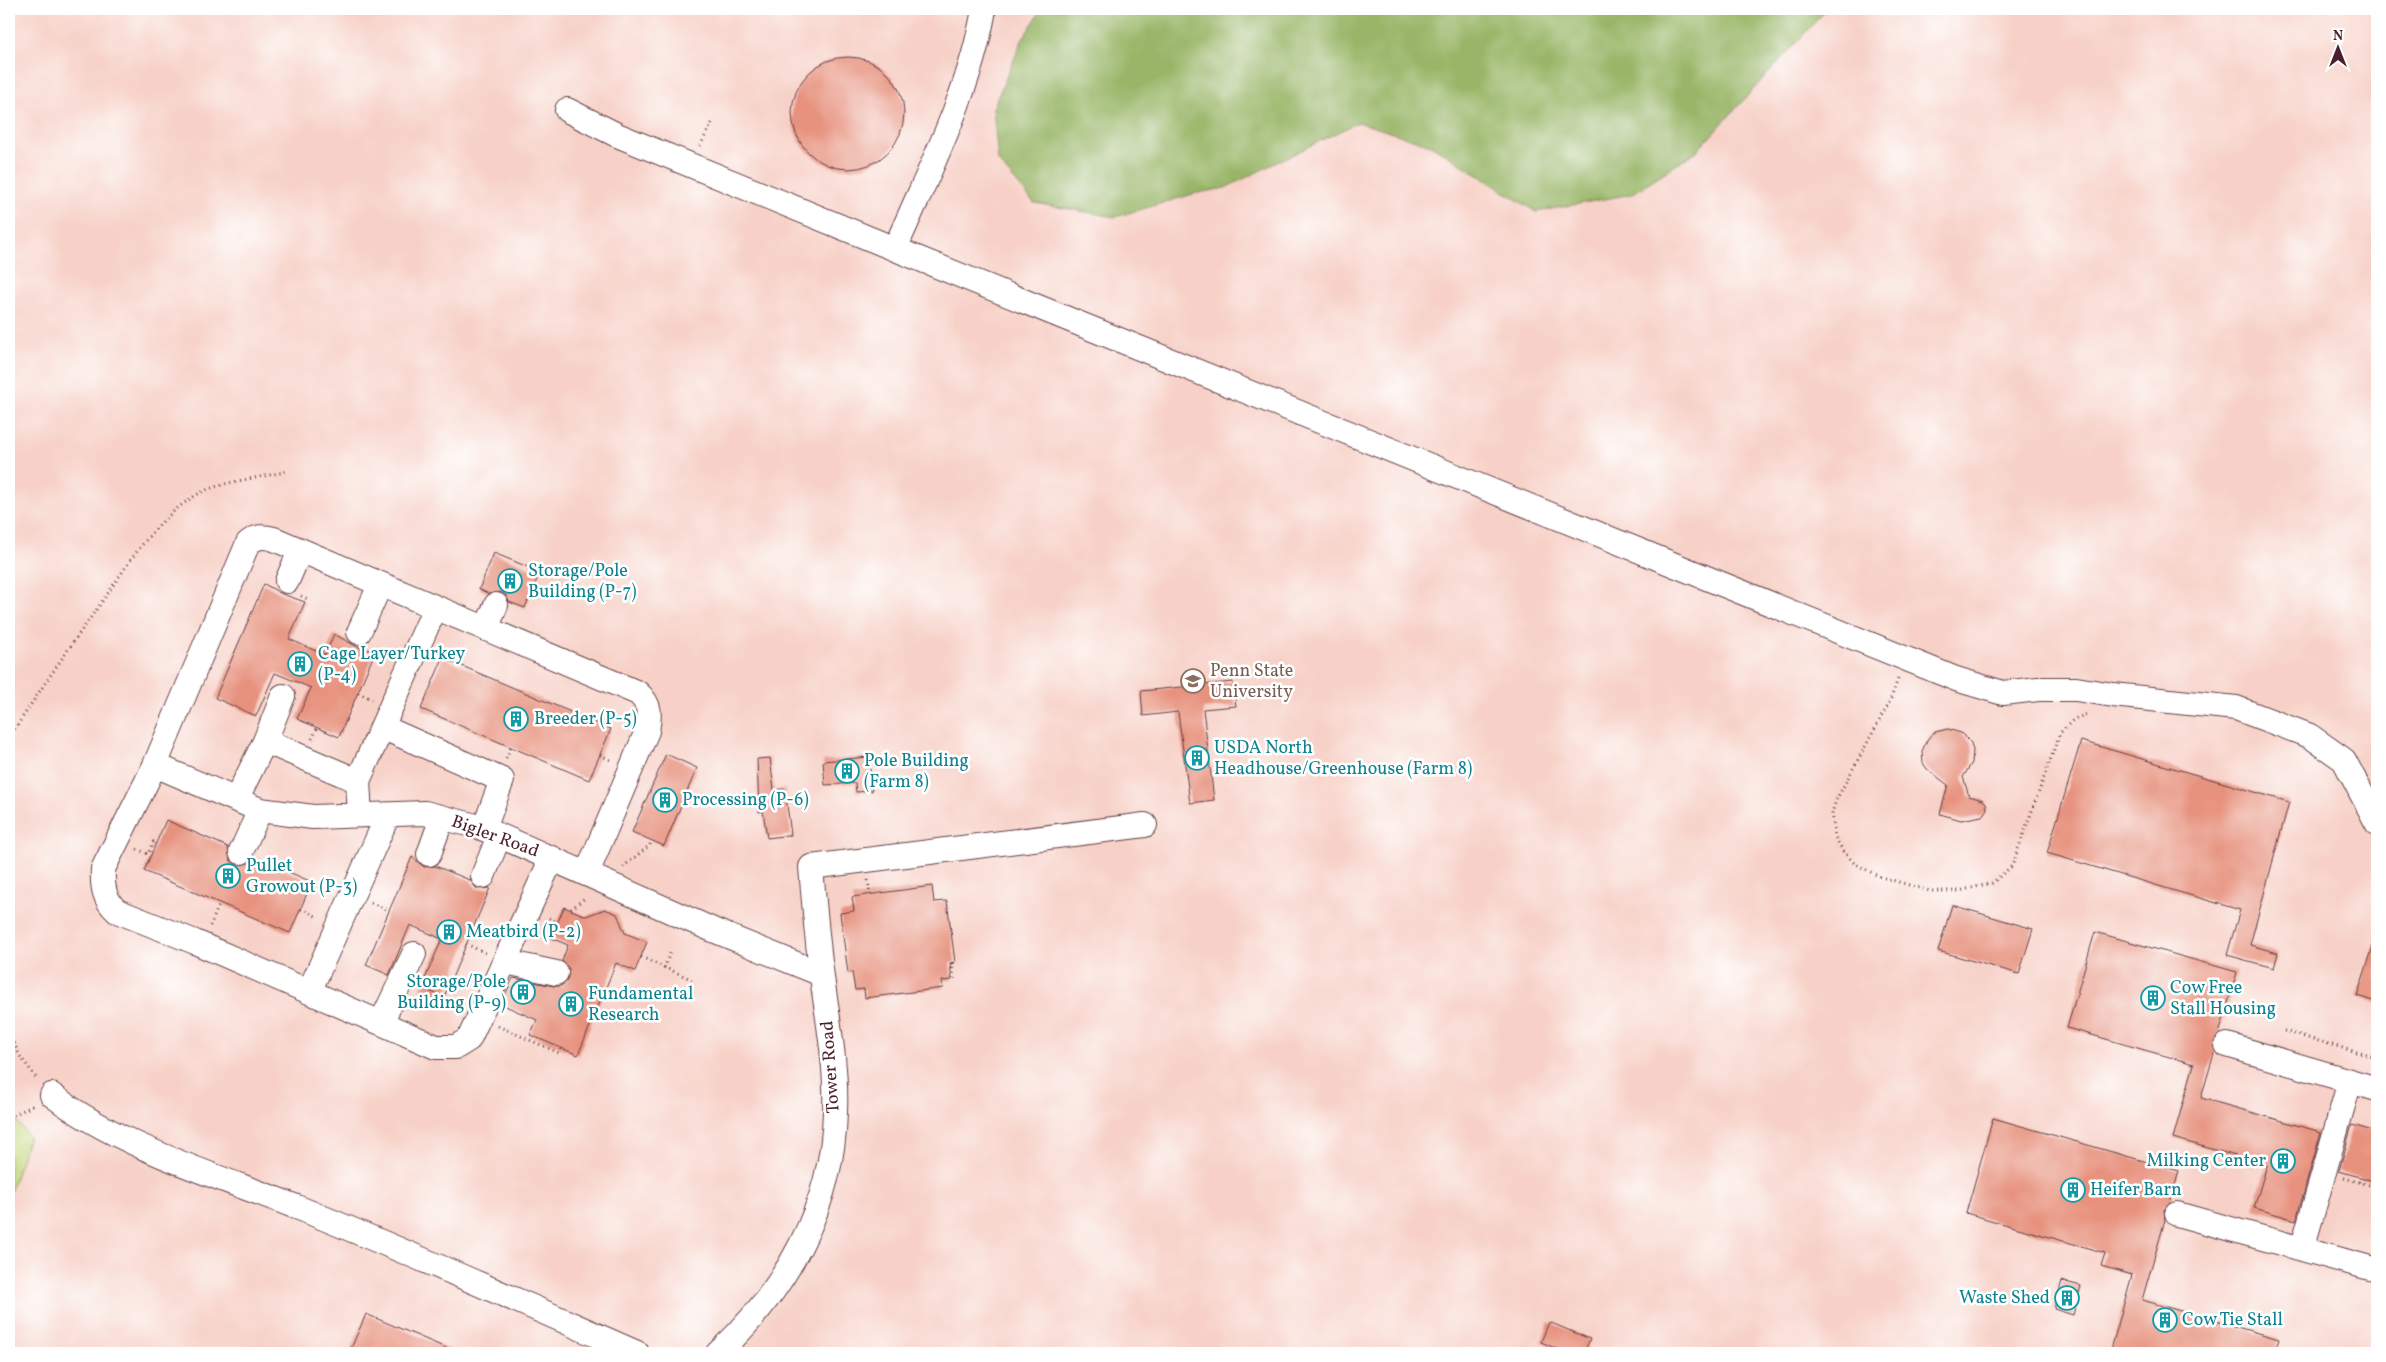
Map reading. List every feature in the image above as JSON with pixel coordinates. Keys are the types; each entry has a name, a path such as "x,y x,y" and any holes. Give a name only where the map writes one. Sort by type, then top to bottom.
{"street":[{"path":"895,250 953,116 971,61 984,9"},
{"path":"567,110 617,135 895,250 1956,679 2003,693 2038,689 2076,689 2113,695 2236,708 2310,736 2344,760 2377,823"},
{"path":"552,858 480,1018 469,1039 456,1047 436,1047 195,942 117,911 110,905 103,888 103,869 155,764 248,543 254,538 264,536 638,693 647,701 650,716 647,731 589,883"},
{"path":"288,581 300,551"},
{"path":"359,632 380,585"},
{"path":"486,629 496,605"},
{"path":"360,816 358,782 436,608"},
{"path":"236,800 265,741 283,696"},
{"path":"382,727 502,780 483,876"},
{"path":"265,741 358,782"},
{"name":"Bigler Road","path":"155,764 260,810 313,817 425,813 491,832 552,858 589,883 714,930 821,974"},
{"path":"241,852 260,810"},
{"path":"309,992 388,815"},
{"path":"429,854 442,818"},
{"name":"Tower Road","path":"718,1353 785,1277 812,1224 824,1187 832,1148 835,1074 821,974 811,867 1144,826"},
{"path":"381,1023 414,954"},
{"path":"506,962 556,974"},
{"path":"2227,1045 2377,1089"},
{"path":"2302,1249 2350,1081"},
{"path":"52,1095 73,1111 148,1149 310,1213 637,1353"},
{"path":"2177,1214 2377,1270"}],"path":[{"path":"9,738 145,540 161,521 172,511 201,492 222,484 261,478 288,471"},
{"path":"1898,654 1899,668 1896,685 1836,800 1832,813 1832,825 1835,837 1843,852 1854,863 1878,876 1905,886 1930,891 1960,891 1992,883 2012,866 2060,733 2074,719 2095,712"},
{"path":"619,870 650,845 651,840"},
{"path":"140,851 148,854 153,842 156,843"},
{"path":"570,909 589,883"},
{"path":"664,968 671,951"},
{"path":"640,957 693,980"},
{"path":"952,963 954,980"},
{"path":"480,1018 559,1052 561,1048"},
{"path":"2284,1031 2377,1058"},
{"path":"9,1034 20,1056 52,1095 9,1118"},
{"path":"2324,1173 2377,1188"},
{"path":"2360,1182 2362,1177"},
{"path":"555,1353 557,1350 564,1353"}],"shaded area":[{"name":"Penn State University","path":"9,9 2377,9 2377,1353 9,1353"}],"green space":[{"path":"1042,9 1827,9 1696,152 1631,194 1536,212 1431,145 1358,122 1225,188 1193,194 1115,217 1034,203 998,161 993,108 1023,38"},
{"path":"9,1111 29,1137 9,1195"}],"building":[{"path":"848,57 869,61 888,73 900,92 904,113 900,134 888,153 869,165 848,169 827,165 808,153 796,134 792,113 796,92 808,73 827,61"},
{"name":"Storage/Pole Building (P-7)","path":"494,553 540,572 525,608 509,602 507,596 501,592 489,594 479,589"},
{"name":"Cage Layer/Turkey (P-4)","path":"264,584 282,594 305,602 289,639 325,655 334,634 354,645 375,652 339,737 297,719 311,688 275,673 256,716 215,698"},
{"name":"Breeder (P-5)","path":"443,658 611,729 589,780 421,709"},
{"name":"USDA North Headhouse/Greenhouse (Farm 8)","path":"1233,682 1236,706 1203,709 1214,800 1190,803 1178,712 1143,716 1141,691"},
{"path":"1948,729 1961,733 1971,743 1973,750 1972,763 1963,777 1969,796 1983,800 1986,803 1987,809 1982,816 1961,820 1940,814 1948,785 1927,769 1923,763 1922,751 1930,736 1935,732"},
{"path":"2081,741 2289,802 2250,945 2278,953 2274,968 2227,955 2240,910 2047,853"},
{"name":"Processing (P-6)","path":"666,754 697,768 664,846 632,832"},
{"name":"Pole Building (Farm 8)","path":"869,757 872,791 856,792 855,783 825,785 823,761"},
{"path":"770,758 774,790 785,789 791,835 767,838 763,811 759,812 757,759"},
{"name":"Pullet Growout (P-3)","path":"166,820 228,847 230,860 236,865 249,863 254,857 312,882 290,933 144,871"},
{"name":"Meatbird (P-2)","path":"412,857 424,867 435,866 470,880 477,889 490,888 444,997 421,988 442,939 410,925 389,975 366,965"},
{"path":"932,886 934,902 947,901 955,962 950,963 952,980 942,981 943,988 865,998 864,989 855,990 852,972 848,973 840,913 854,911 852,897"},
{"path":"1952,905 2033,929 2019,974 1938,951"},
{"name":"Fundamental Research","path":"564,907 586,916 605,909 617,914 625,933 647,942 635,971 616,963 578,1055 530,1035 537,1020 501,1004 513,978 554,986 561,986 566,982 569,969 562,961 568,945 551,938"},
{"name":"Cow Free Stall Housing","path":"2095,932 2237,972 2219,1034 2214,1042 2215,1050 2201,1098 2321,1132 2296,1220 2254,1208 2267,1165 2173,1138 2194,1064 2067,1028"},
{"path":"2374,944 2377,944 2377,1002 2357,996"},
{"name":"Heifer Barn","path":"1993,1118 2179,1171 2170,1203 2164,1210 2165,1220 2142,1300 2279,1339 2274,1353 2110,1353 2132,1275 2101,1266 2105,1253 1966,1213"},
{"path":"2352,1125 2377,1132 2377,1182 2339,1171"},
{"name":"Waste Shed","path":"2062,1281 2081,1286 2073,1315 2054,1309"},
{"path":"366,1314 458,1353 349,1353"},
{"path":"1549,1322 1590,1339 1584,1353 1567,1353 1541,1342"}],"place":[{"name":"Storage/Pole Building (P-7)","path":"510,581"},
{"name":"Cage Layer/Turkey (P-4)","path":"300,664"},
{"name":"Penn State University","path":"1193,681"},
{"name":"Breeder (P-5)","path":"516,719"},
{"name":"USDA North Headhouse/Greenhouse (Farm 8)","path":"1197,758"},
{"name":"Pole Building (Farm 8)","path":"847,771"},
{"name":"Processing (P-6)","path":"665,800"},
{"name":"Pullet Growout (P-3)","path":"228,876"},
{"name":"Meatbird (P-2)","path":"449,932"},
{"name":"Storage/Pole Building (P-9)","path":"523,992"},
{"name":"Cow Free Stall Housing","path":"2153,998"},
{"name":"Fundamental Research","path":"571,1004"},
{"name":"Milking Center","path":"2283,1161"},
{"name":"Heifer Barn","path":"2073,1190"},
{"name":"Waste Shed","path":"2067,1298"},
{"name":"Cow Tie Stall","path":"2165,1320"}]}
